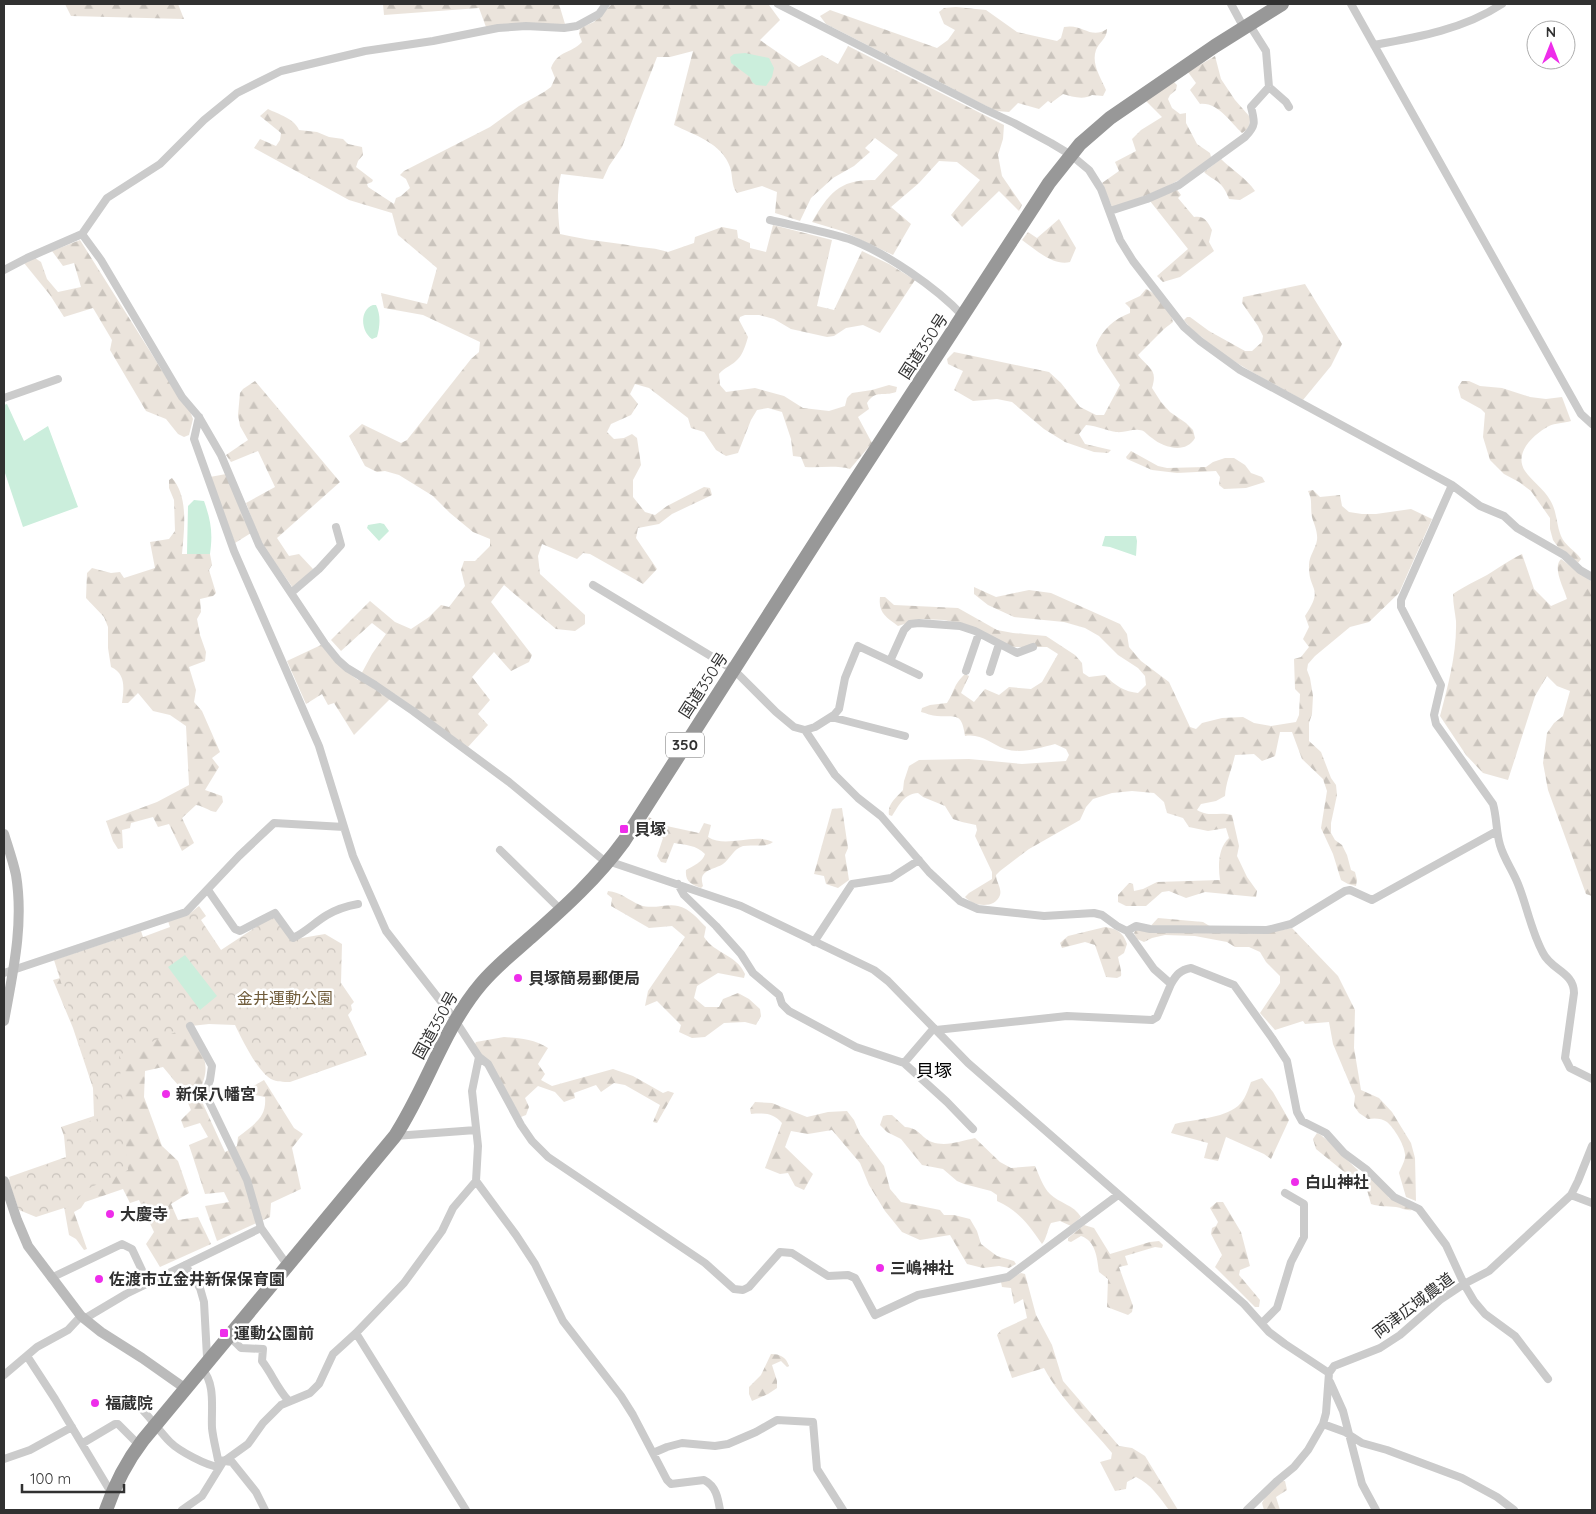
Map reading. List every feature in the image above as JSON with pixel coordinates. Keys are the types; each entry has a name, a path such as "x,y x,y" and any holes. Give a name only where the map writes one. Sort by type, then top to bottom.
{"highway":[{"name":"国道350号","path":"106,1510 127,1463 139,1445 395,1136 454,1021 471,996 497,967 586,887 608,862 632,829 1049,183 1089,135 1110,118 1246,26 1282,4"}],"street":[{"path":"4,270 82,234 107,198 160,164 224,102 244,89 280,71 365,51 433,41 498,28 526,26 564,28 577,26 599,14 606,4"},
{"path":"778,4 1014,123 1071,155 1089,170 1101,189 1120,240 1134,261 1184,326 1200,341 1240,370 1452,486 1480,506 1504,516 1517,528 1564,555 1580,570 1592,577"},
{"path":"1231,4 1266,51 1269,87 1289,107"},
{"path":"1351,4 1582,414 1592,424"},
{"path":"1374,45 1418,37 1452,28 1475,19 1502,4"},
{"path":"1110,212 1147,199 1178,185 1245,137 1253,129 1254,119 1251,107 1269,87"},
{"path":"770,220 850,240 870,249 916,277 963,316"},
{"path":"82,234 101,260 182,397 199,417 222,454 259,545 325,644 347,668 376,685 413,711 509,782 588,849 608,862 741,906 874,970 888,981 974,1068 1244,1304 1269,1332 1329,1377 1351,1437 1353,1453 1362,1484 1376,1510"},
{"path":"4,398 58,380"},
{"path":"199,417 194,439 234,551 319,746 353,856 386,931 453,1017 479,1057 488,1064 521,1125 532,1141 548,1157 705,1263 734,1289 738,1290 749,1287 780,1252 792,1253 828,1276 848,1275 855,1278 875,1315 918,1295 1008,1277 1118,1195"},
{"path":"1452,486 1402,600 1401,607 1440,685 1434,715 1436,724 1493,804 1500,848 1518,884 1536,938 1544,955 1551,964 1571,980 1574,985 1565,1058 1567,1064 1576,1072 1592,1079"},
{"path":"291,593 319,569 341,545 336,528"},
{"path":"593,585 734,670 776,712 794,727 806,730 815,727 831,717 839,709 845,678 858,646 919,675"},
{"path":"890,661 904,630 910,624 936,623 960,626 979,633 1016,653 1034,647"},
{"path":"966,671 979,633"},
{"path":"990,672 999,644"},
{"path":"831,717 905,736"},
{"path":"806,730 835,775 858,798 881,816 943,886 960,901 978,909 1044,916 1094,913 1102,915 1127,931 1154,969 1171,984"},
{"path":"9,971 186,912 239,856 274,823 344,827"},
{"path":"1127,931 1136,926 1150,929 1220,930 1267,930 1279,928 1291,924 1345,891 1350,890 1372,900 1497,831"},
{"path":"4,834 16,873 19,905 19,933 9,971 4,1021"},
{"path":"500,850 561,910"},
{"path":"814,942 852,884 891,878 919,860"},
{"path":"678,884 684,895 716,926 741,954 753,973 778,995 782,1004 789,1011 856,1047 904,1063 947,1102 973,1129"},
{"path":"208,890 235,929 240,931 275,913 293,938 304,933 326,915 341,908 358,904"},
{"path":"904,1063 935,1029 1066,1016 1152,1020 1157,1017 1176,974 1185,969 1191,968 1234,985 1287,1061 1297,1112 1302,1121 1326,1133 1344,1153 1367,1170 1394,1197 1419,1210 1446,1245 1474,1301 1485,1314 1516,1336 1548,1379"},
{"path":"190,1026 212,1066 210,1080 205,1093 247,1180 261,1228 288,1266"},
{"path":"182,1510 202,1496 221,1464 248,1444 281,1404 310,1393 319,1384 332,1354 356,1333 404,1283 442,1231 453,1208 476,1181 479,1161 472,1091 479,1057"},
{"path":"395,1136 438,1131 476,1130"},
{"name":"両津広域農道","path":"1329,1377 1334,1366 1345,1360 1368,1354 1400,1335 1440,1300 1464,1284 1489,1271 1571,1195 1592,1146"},
{"path":"4,1181 23,1237 34,1257 82,1318 186,1389"},
{"path":"476,1181 535,1264 563,1321 621,1396 667,1480 671,1484 704,1480 709,1482 717,1495 720,1510"},
{"path":"1262,1323 1277,1308 1291,1262 1304,1237 1304,1204 1285,1194"},
{"path":"1571,1195 1592,1203"},
{"path":"4,1375 37,1347 68,1330 82,1318 185,1264 261,1228"},
{"path":"50,1278 122,1244 132,1249 148,1283"},
{"path":"185,1264 200,1288 202,1295 207,1357 206,1373 211,1390 212,1430 218,1460 221,1464"},
{"path":"356,1333 466,1510"},
{"path":"229,1336 241,1348 263,1349 262,1361 272,1374 280,1391 288,1400"},
{"path":"27,1356 83,1443 112,1494"},
{"path":"1247,1510 1302,1459 1323,1424 1326,1413 1329,1377"},
{"path":"133,1401 144,1410 171,1443 193,1457 214,1466 232,1462 256,1492 265,1510"},
{"path":"653,1453 682,1443 715,1446 728,1444 778,1420 812,1422 817,1469 843,1510"},
{"path":"83,1443 118,1424 139,1445"},
{"path":"1323,1424 1345,1432 1362,1444 1387,1450 1462,1478 1497,1497 1514,1510"},
{"path":"4,1459 30,1450 72,1427"}],"green space":[{"path":"65,4 178,4 184,19 71,16"},
{"path":"383,4 559,4 565,24 486,27 479,8 384,15"},
{"path":"612,4 769,5 780,20 760,40 799,67 822,55 838,64 848,46 1004,125 1003,139 998,155 1002,176 1022,205 1019,211 999,191 962,227 951,215 980,180 957,162 939,161 919,183 891,207 911,224 893,255 842,231 812,222 824,203 837,190 853,182 875,180 898,155 875,138 865,148 870,152 854,166 833,178 811,198 800,221 775,213 777,192 762,186 737,193 730,167 721,152 698,136 674,125 693,51 670,57 657,57 622,147 603,179 561,174 558,196 560,234 668,252 694,243 695,237 722,227 737,230 738,238 750,243 750,248 766,252 773,225 832,240 817,306 834,310 862,251 889,264 915,280 880,333 863,325 846,328 834,336 827,337 791,329 774,319 759,315 745,315 740,317 739,320 748,337 745,346 738,359 719,374 720,385 726,392 755,388 784,396 803,408 829,411 845,406 847,398 852,393 889,385 897,387 896,392 874,396 867,403 869,409 858,417 872,443 850,469 805,467 801,457 793,456 791,439 782,412 768,408 757,410 738,453 726,456 716,450 704,432 691,428 688,418 649,388 635,384 630,394 638,404 631,415 611,424 607,432 614,439 624,438 632,434 637,438 641,465 633,480 633,497 645,512 655,515 667,506 704,487 710,488 712,495 672,514 659,524 638,528 636,538 657,569 643,584 590,554 583,553 577,559 542,544 538,556 540,574 585,615 585,624 575,631 556,629 504,585 491,602 532,655 529,662 511,671 494,652 472,677 490,700 478,714 488,725 468,747 395,694 354,735 334,703 328,705 322,694 306,704 287,661 321,645 343,669 358,680 372,654 386,634 372,623 341,651 331,640 370,601 395,622 411,629 429,617 441,605 449,607 465,586 461,570 464,561 475,561 490,546 490,539 473,532 433,496 399,475 385,471 377,472 365,466 349,436 362,424 401,443 407,440 471,359 479,352 480,342 423,315 384,308 381,293 427,304 437,268 398,235 392,213 349,200 254,148 260,139 276,146 280,140 281,133 260,116 268,109 290,120 299,130 317,132 329,137 343,139 348,144 362,147 363,155 356,167 373,180 367,184 368,187 394,204 396,198 410,188 406,179 400,175 404,171 490,127 519,106 551,87 555,78 551,68 554,62 561,55 574,49 582,42 579,34 580,28 594,22"},
{"path":"956,7 986,10 1017,32 1057,41 1061,38 1064,27 1071,26 1096,33 1107,29 1106,35 1097,47 1095,55 1097,71 1106,90 1103,96 1092,95 1078,98 1063,94 1051,103 1048,101 1039,109 1018,103 1009,112 996,111 826,24 820,16 830,10 937,48 948,40 955,30 944,24 939,12 944,8"},
{"path":"1215,56 1221,79 1235,100 1250,117 1249,126 1242,133 1218,109 1206,104 1200,104 1190,90 1196,83 1188,72"},
{"path":"1174,82 1177,85 1176,90 1168,99 1172,108 1180,114 1186,113 1186,123 1197,144 1210,153 1211,157 1189,174 1164,188 1112,207 1102,183 1119,171 1115,162 1136,151 1132,139 1141,130 1162,117 1146,101"},
{"path":"1221,159 1255,191 1240,200 1229,199 1220,184 1204,172"},
{"path":"1176,188 1181,195 1178,198 1194,217 1203,218 1209,224 1212,230 1209,242 1214,251 1180,277 1163,282 1157,276 1188,249 1150,201"},
{"path":"1059,219 1076,248 1070,262 1057,262 1022,240 1028,232 1037,238"},
{"path":"80,240 170,383 190,411 193,419 189,435 184,437 178,434 166,419 146,411 110,350 112,340 93,308 64,317 50,295 24,263 35,258 41,262 47,279 58,292 81,287 74,263 63,266 52,251"},
{"path":"1305,284 1342,344 1331,366 1303,400 1252,372 1215,348 1188,326 1184,320 1190,317 1209,331 1245,351 1252,351 1262,342 1263,336 1242,303 1243,297"},
{"path":"1146,289 1163,303 1173,322 1138,355 1153,373 1154,382 1152,388 1161,402 1170,412 1193,430 1195,438 1186,446 1181,448 1169,447 1157,442 1141,430 1116,432 1086,425 1079,434 1085,444 1111,450 1108,453 1094,452 1065,442 1044,429 1012,402 997,399 973,401 954,390 963,371 948,364 947,359 954,352 1049,372 1061,383 1080,407 1096,415 1104,415 1120,385 1098,352 1096,345 1110,325 1130,313 1130,308 1125,303 1140,296"},
{"path":"255,381 340,482 277,538 289,556 299,554 313,569 293,588 261,543 246,503 275,487 258,451 231,462 226,455 248,440 240,426 238,415 240,393"},
{"path":"1462,381 1469,381 1480,386 1502,388 1530,397 1546,399 1562,397 1571,421 1551,425 1537,434 1523,451 1522,464 1528,475 1545,492 1550,500 1561,536 1565,543 1581,559 1578,563 1558,547 1553,540 1550,518 1531,491 1504,474 1490,460 1483,437 1485,413 1461,398 1458,387"},
{"path":"1131,451 1158,466 1167,468 1206,467 1213,462 1225,458 1234,458 1245,465 1251,473 1262,477 1265,482 1246,488 1224,489 1219,485 1220,477 1216,471 1177,473 1152,470 1127,459 1126,457"},
{"path":"226,474 251,533 235,543 210,477"},
{"path":"172,478 181,495 183,504 182,554 210,554 212,565 209,570 216,593 213,596 200,599 201,612 197,619 206,652 205,661 189,667 196,690 194,702 202,711 220,752 212,758 219,767 205,790 222,796 223,802 216,812 196,805 182,818 194,843 182,851 169,824 158,827 153,817 131,823 130,828 122,830 123,848 118,849 106,821 157,802 189,785 186,726 170,715 153,711 138,693 128,703 122,703 123,682 119,673 111,667 108,648 108,627 104,617 86,598 87,573 92,568 111,573 120,572 124,578 155,568 150,542 169,539 175,531 174,500 169,488 169,480"},
{"path":"1313,490 1320,497 1340,495 1342,506 1349,512 1376,514 1411,509 1432,519 1399,593 1369,622 1350,627 1308,664 1307,670 1313,696 1312,714 1309,723 1309,741 1321,752 1331,778 1336,785 1337,795 1331,823 1331,833 1335,840 1342,845 1347,855 1351,870 1355,872 1356,886 1341,880 1333,854 1321,828 1327,791 1323,779 1302,759 1292,732 1280,732 1275,756 1262,761 1254,754 1235,755 1225,796 1216,801 1201,804 1197,810 1206,814 1232,815 1239,846 1237,856 1247,877 1257,891 1256,897 1205,892 1186,898 1169,891 1162,892 1146,906 1126,906 1118,902 1118,895 1129,883 1133,884 1134,891 1157,882 1220,880 1219,863 1221,852 1229,838 1226,828 1208,831 1189,827 1183,818 1167,813 1164,802 1154,793 1132,791 1112,793 1093,799 1086,807 1080,820 1029,849 1000,871 996,875 1000,895 994,903 984,905 974,903 965,897 992,879 992,872 975,836 976,825 953,819 945,806 918,793 905,798 892,816 889,815 891,804 903,790 909,766 919,760 969,759 1022,764 1066,761 1069,755 1066,749 1055,744 1024,751 1005,749 981,737 965,736 962,723 957,717 931,715 921,712 922,708 947,703 956,685 965,674 969,676 961,693 974,702 985,689 999,695 1009,687 1031,689 1042,682 1058,654 1047,647 1012,647 969,626 944,620 921,619 898,626 882,611 880,597 885,597 894,605 958,608 997,630 1046,636 1075,655 1082,663 1083,673 1089,677 1105,675 1120,687 1138,693 1146,685 1145,676 1138,668 1118,655 1099,636 1085,628 1064,622 1014,617 988,605 974,594 974,587 996,597 1029,590 1051,593 1120,624 1127,634 1129,647 1141,661 1169,682 1190,727 1196,729 1202,723 1222,718 1243,717 1254,723 1271,726 1296,722 1299,715 1300,694 1295,689 1294,659 1301,657 1309,647 1303,639 1309,627 1305,616 1315,594 1309,574 1310,558 1317,540 1308,491"},
{"path":"1522,554 1534,589 1551,606 1567,599 1558,573 1561,559 1592,582 1592,896 1586,894 1548,790 1543,763 1547,733 1554,723 1563,716 1570,691 1557,686 1547,676 1535,696 1508,780 1483,773 1466,755 1440,716 1449,681 1455,645 1456,621 1453,594"},
{"path":"842,808 848,848 845,855 849,880 838,888 826,884 824,876 814,874 832,809"},
{"path":"649,817 662,825 699,833 704,823 711,825 708,837 715,840 765,839 773,842 767,845 740,847 723,864 703,875 703,886 701,888 689,882 686,870 700,862 705,854 694,847 674,843 666,863 661,862 657,856 663,838 650,833 649,828 643,825"},
{"path":"608,891 624,896 640,905 655,907 674,905 682,907 693,914 706,927 704,937 709,943 736,962 745,974 744,978 718,973 697,986 694,998 705,1007 719,1007 723,999 738,993 749,999 760,1009 761,1016 756,1025 745,1022 724,1023 705,1037 692,1038 679,1032 681,1025 657,1001 645,1006 648,991 685,937 672,926 649,928 611,906 612,898 607,894"},
{"name":"金井運動公園","path":"199,906 206,916 201,920 221,950 271,917 275,917 290,940 325,934 342,944 341,983 354,1002 351,1005 352,1010 348,1015 367,1055 290,1082 278,1081 271,1079 260,1069 235,1025 209,1024 191,1026 119,1055 128,1170 85,1190 74,1204 64,1208 36,1217 19,1210 8,1180 68,1158 66,1128 97,1119 94,1087 54,960 141,931 143,937 170,927 168,921 188,915"},
{"path":"1158,918 1203,922 1221,933 1265,933 1292,928 1338,976 1355,1010 1354,1048 1361,1090 1379,1098 1392,1112 1411,1143 1415,1158 1416,1201 1406,1197 1399,1173 1405,1154 1396,1132 1385,1121 1368,1119 1359,1113 1354,1106 1355,1096 1333,1044 1329,1022 1305,1024 1303,1021 1275,1030 1260,1013 1280,983 1280,976 1266,962 1260,952 1249,947 1235,947 1227,942 1195,936 1165,935 1144,942 1137,939 1134,933 1136,929 1146,931"},
{"path":"1105,927 1119,932 1127,944 1124,953 1118,957 1121,976 1117,978 1106,977 1095,945 1085,942 1062,948 1060,943 1068,936"},
{"path":"64,977 186,1023 204,1057 205,1073 198,1093 225,1152 237,1146 238,1137 262,1115 265,1097 255,1095 250,1088 264,1080 294,1128 303,1134 292,1148 301,1189 271,1203 270,1217 217,1241 205,1206 229,1202 224,1192 205,1194 189,1145 208,1137 200,1123 184,1128 181,1120 191,1110 183,1091 163,1067 145,1071 144,1097 162,1146 178,1161 189,1193 171,1204 178,1220 198,1217 211,1244 160,1267 146,1244 154,1232 139,1200 130,1203 123,1189 85,1202 81,1208 74,1212 87,1249 84,1250 76,1239 69,1235 63,1201 82,1151 20,1208 9,1177 66,1157 61,1127 94,1116 93,1088 73,1028 53,980"},
{"path":"504,1037 532,1041 548,1048 538,1064 545,1074 541,1080 552,1086 613,1069 633,1076 663,1093 668,1091 674,1093 657,1123 653,1122 660,1105 625,1085 614,1083 601,1092 596,1085 574,1093 575,1098 564,1102 555,1092 538,1086 525,1098 529,1107 526,1115 521,1117 500,1080 474,1046 476,1042"},
{"path":"1262,1078 1273,1092 1289,1120 1271,1159 1226,1137 1218,1161 1204,1158 1208,1143 1171,1133 1175,1124 1224,1114 1238,1106 1243,1101 1251,1082"},
{"path":"755,1102 772,1103 807,1117 828,1112 847,1111 854,1120 860,1134 884,1166 890,1189 901,1202 940,1210 944,1215 954,1215 970,1219 977,1231 981,1244 997,1256 1014,1261 1016,1264 1009,1268 999,1266 983,1268 967,1264 950,1235 920,1240 902,1232 885,1211 869,1185 860,1163 832,1130 808,1134 791,1131 785,1147 813,1174 804,1190 795,1186 788,1173 780,1174 765,1168 782,1123 768,1114 751,1114 750,1109"},
{"path":"892,1115 905,1127 914,1129 932,1142 948,1144 975,1138 1000,1162 1011,1168 1035,1166 1050,1194 1081,1217 1071,1226 1060,1221 1051,1223 1042,1244 1022,1219 1011,1209 997,1201 997,1195 991,1191 957,1181 943,1169 922,1165 901,1139 887,1132 880,1125 883,1116"},
{"path":"1317,1133 1326,1139 1358,1170 1356,1174 1348,1175 1316,1149 1313,1139"},
{"path":"1368,1179 1380,1184 1389,1198 1412,1210 1371,1204 1365,1183"},
{"path":"1217,1202 1223,1202 1241,1232 1250,1266 1240,1270 1239,1275 1260,1300 1259,1307 1255,1307 1215,1267 1222,1255 1211,1234 1212,1228 1218,1222 1210,1208"},
{"path":"1084,1225 1094,1228 1110,1254 1150,1242 1159,1241 1163,1245 1162,1248 1155,1247 1125,1256 1128,1265 1119,1267 1133,1306 1132,1312 1128,1315 1107,1307 1108,1279 1099,1272 1095,1251 1090,1242 1081,1236 1071,1242 1068,1241 1068,1238"},
{"path":"1021,1273 1025,1274 1036,1315 1052,1345 1063,1381 1119,1446 1132,1448 1145,1456 1178,1510 1169,1510 1151,1487 1136,1477 1127,1482 1126,1489 1115,1491 1100,1462 1111,1459 1112,1453 1067,1402 1044,1368 1012,1378 997,1335 1001,1330 1027,1318 1023,1299 1014,1304 1011,1288 1002,1287 1001,1282"},
{"path":"771,1354 782,1357 789,1366 787,1367 781,1361 772,1365 777,1388 752,1401 749,1387 761,1375"},
{"path":"1282,1481 1285,1481 1287,1490 1276,1497 1280,1510 1264,1510 1262,1503 1266,1496"}],"shaded area":[{"path":"745,53 769,58 774,68 772,77 766,86 756,85 750,77 731,63 730,57 734,54"},
{"path":"376,305 379,313 379,329 377,337 372,339 368,336 363,321 365,311"},
{"path":"7,404 24,441 48,426 78,507 23,527 4,470 4,405"},
{"path":"194,500 204,501 210,521 210,554 187,554 188,506"},
{"path":"384,524 389,531 379,541 367,528 368,525"},
{"path":"1105,536 1136,536 1136,556 1102,546"},
{"path":"185,955 217,996 200,1010 168,967"}],"place":[{"name":"貝塚","path":"624,829"},
{"name":"貝塚簡易郵便局","path":"518,978"},
{"name":"新保八幡宮","path":"166,1094"},
{"name":"白山神社","path":"1295,1182"},
{"name":"大慶寺","path":"110,1214"},
{"name":"三嶋神社","path":"880,1268"},
{"name":"佐渡市立金井新保保育園","path":"99,1279"},
{"name":"運動公園前","path":"224,1333"},
{"name":"福蔵院","path":"95,1403"}],"district":[{"name":"貝塚","path":"934,1071"}]}
